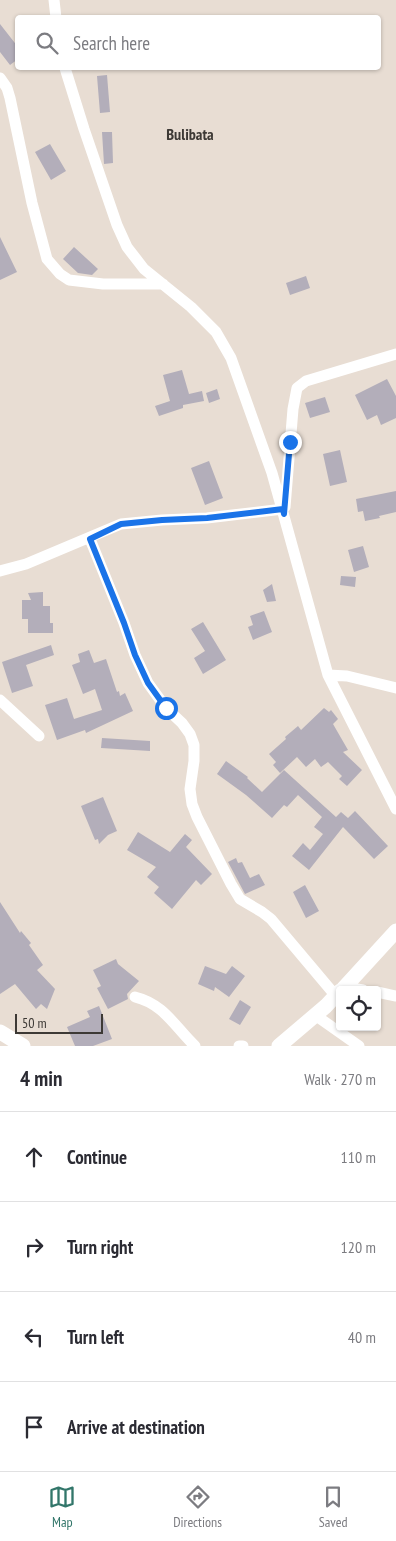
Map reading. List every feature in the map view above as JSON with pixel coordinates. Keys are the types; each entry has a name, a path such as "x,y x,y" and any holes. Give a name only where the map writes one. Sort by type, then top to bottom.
{"main road":[{"path":"345,986 396,932"},
{"path":"279,1046 336,995"},
{"path":"0,1032 22,1046"}],"street":[{"path":"54,0 56,15"},
{"path":"66,70 117,225 127,247 144,269 191,307 216,332 230,358 249,405 284,511 328,675 396,809"},
{"path":"0,78 7,88 10,98 32,203 47,259 68,280 103,284 163,284"},
{"path":"284,511 293,409 297,388 306,381 396,354"},
{"path":"0,571 26,564 90,539 121,524 284,511"},
{"path":"90,539 135,655 148,683 166,708 182,723 190,734 194,745 190,789 192,804 230,884 240,899 271,919 336,987"},
{"path":"328,675 347,676 396,688"},
{"path":"0,700 39,736"},
{"path":"381,993 396,996"},
{"path":"135,997 147,1000 166,1014 194,1046"},
{"path":"315,1015 360,1046"}],"building":[{"path":"0,24 15,43 15,61 10,65 0,52"},
{"path":"107,75 110,112 100,113 97,76"},
{"path":"102,132 112,132 113,163 104,164"},
{"path":"50,144 66,171 51,180 35,152"},
{"path":"0,237 17,272 0,280"},
{"path":"74,247 98,269 92,275 78,273 63,259"},
{"path":"306,276 310,288 290,295 286,283"},
{"path":"182,370 189,394 202,391 204,401 183,405 183,408 159,416 155,406 170,401 163,375"},
{"path":"387,379 396,396 396,418 381,425 377,415 367,420 355,395"},
{"path":"217,389 220,399 209,403 206,393"},
{"path":"325,397 330,412 310,418 305,403"},
{"path":"340,450 347,482 330,486 323,454"},
{"path":"209,461 223,498 205,505 191,468"},
{"path":"396,491 396,512 365,521 363,511 358,512 356,499"},
{"path":"363,546 369,567 354,572 348,550"},
{"path":"341,576 356,577 355,587 340,585"},
{"path":"272,584 276,601 267,602 263,590"},
{"path":"43,592 43,606 50,606 50,623 53,623 53,633 28,633 28,619 22,619 22,600 31,600 28,593"},
{"path":"264,611 272,632 253,640 248,627 253,625 250,616"},
{"path":"203,622 226,660 203,674 194,658 205,651 191,629"},
{"path":"51,645 54,655 26,665 33,686 12,693 2,662"},
{"path":"89,650 94,663 106,659 117,692 119,691 120,696 125,693 133,711 86,733 85,730 57,740 45,705 67,698 74,719 102,710 95,689 83,694 72,665 80,662 78,654"},
{"path":"324,708 329,712 331,710 338,719 333,724 348,750 343,752 362,770 347,786 339,779 342,776 328,762 321,767 315,759 306,767 297,757 280,773 273,765 276,762 269,754 298,726 301,730"},
{"path":"102,738 150,741 150,751 101,748"},
{"path":"226,761 248,777 262,792 284,770 336,817 341,812 348,818 355,811 388,846 374,859 343,827 309,870 292,856 303,843 310,850 323,834 314,827 322,817 298,795 287,807 284,805 272,818 246,795 217,774"},
{"path":"103,797 117,831 108,835 99,844 98,839 95,840 81,806"},
{"path":"138,832 170,852 185,834 192,840 186,847 212,874 201,885 196,880 172,909 154,893 159,887 147,877 156,867 127,850"},
{"path":"236,858 238,863 242,862 250,878 259,874 265,885 245,894 228,862"},
{"path":"305,885 319,911 306,918 293,892"},
{"path":"0,902 20,933 21,931 31,943 29,945 43,965 37,970 55,989 47,1009 41,1004 36,1009 15,984 0,994"},
{"path":"116,959 118,964 139,981 127,994 128,999 108,1009 97,988 101,986 93,970"},
{"path":"205,966 226,974 232,966 245,976 229,997 215,987 214,991 198,984"},
{"path":"240,1000 251,1007 240,1025 229,1019"},
{"path":"99,1006 112,1039 93,1046 75,1046 67,1027 90,1017 87,1011"}],"district":[{"name":"Bulibata","path":"190,134"}],"route":[{"path":"166,708 148,683 135,655 90,539 121,524 207,518 283,509 284,514 290,442"}]}
